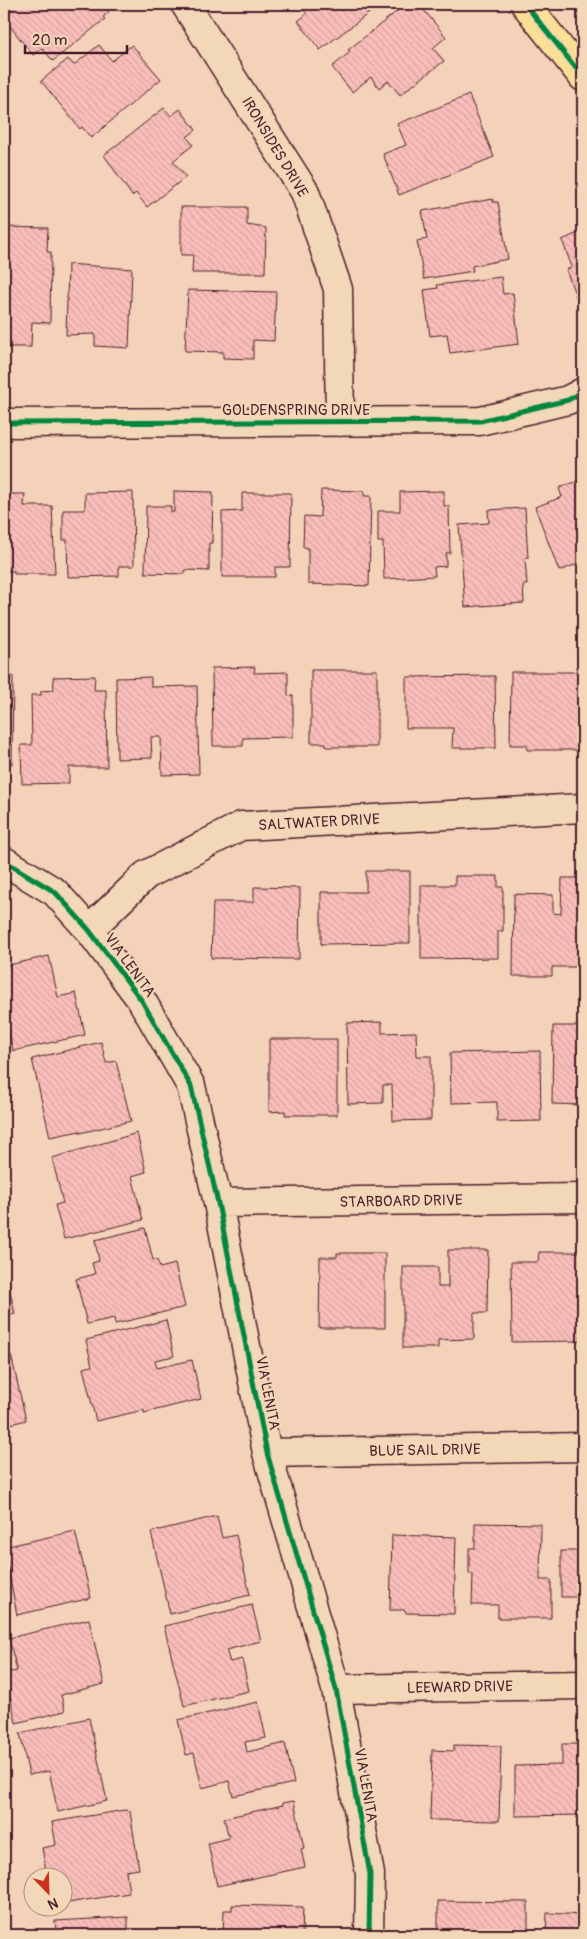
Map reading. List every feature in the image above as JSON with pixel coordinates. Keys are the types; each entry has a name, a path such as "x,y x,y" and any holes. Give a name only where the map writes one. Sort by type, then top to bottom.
{"main road":[{"path":"525,4 583,77"}],"street":[{"name":"IRONSIDES DRIVE","path":"185,4 306,192 338,289 340,422"},
{"name":"GOLDENSPRING DRIVE","path":"4,423 480,421 568,400 583,392"},
{"name":"SALTWATER DRIVE","path":"89,930 146,875 241,826 583,808"},
{"name":"VIA LENITA","path":"4,861 55,892 89,930 142,1001 191,1086 218,1203 267,1453 336,1689 370,1874 369,1935"},
{"name":"STARBOARD DRIVE","path":"218,1203 583,1198"},
{"name":"BLUE SAIL DRIVE","path":"267,1453 583,1447"},
{"name":"LEEWARD DRIVE","path":"336,1689 583,1685"}],"building":[{"path":"18,4 102,4 109,12 103,17 105,19 53,61 42,48 33,55 4,19 4,15"},
{"path":"299,4 381,4 320,50 298,21 307,14"},
{"path":"406,4 410,8 419,4 446,37 433,48 444,61 400,95 388,81 379,88 371,77 352,92 332,67 350,52 348,50"},
{"path":"99,45 112,61 132,45 161,79 91,138 82,127 80,129 41,81 68,59 74,65"},
{"path":"469,95 494,157 399,195 383,154 406,145 397,124"},
{"path":"164,108 171,116 180,109 196,130 187,137 193,145 173,161 186,177 147,207 136,193 132,196 104,155"},
{"path":"493,199 493,202 498,202 508,259 472,266 473,271 424,279 417,241 427,239 422,211"},
{"path":"181,207 247,207 247,225 266,228 265,273 192,273 193,255 181,255"},
{"path":"583,226 583,315 566,270 572,267 562,240 580,232 579,228"},
{"path":"4,227 48,228 47,252 51,252 50,323 32,322 31,347 4,347"},
{"path":"68,264 132,269 129,348 95,346 95,334 66,335"},
{"path":"501,277 503,294 513,293 519,344 450,353 447,334 430,336 424,290 438,288 437,285"},
{"path":"188,290 276,292 274,341 253,340 253,359 223,358 223,352 185,351"},
{"path":"583,479 583,562 559,571 535,507 562,497 559,488"},
{"path":"321,490 364,491 364,496 371,496 369,586 308,584 308,548 303,547 304,516 320,517"},
{"path":"174,491 213,492 212,543 209,543 209,571 185,570 185,574 145,573 146,506 171,506 171,512 174,512"},
{"path":"444,491 444,506 449,506 450,553 446,553 446,566 434,567 435,576 384,579 383,542 378,542 378,511 400,511 400,492"},
{"path":"133,492 134,566 119,566 119,576 68,577 67,540 63,540 63,510 85,510 85,493"},
{"path":"242,493 291,493 290,567 275,567 275,577 222,577 222,512 242,511"},
{"path":"4,494 25,494 24,506 52,506 55,574 14,574 14,571 4,571"},
{"path":"525,508 528,558 525,558 527,585 523,585 524,603 465,607 459,525 489,523 488,510"},
{"path":"255,667 254,673 288,672 288,696 293,695 293,737 243,738 243,746 213,746 212,668"},
{"path":"311,670 377,670 377,747 326,747 326,743 311,743"},
{"path":"511,672 581,672 580,750 527,750 527,745 510,745"},
{"path":"4,676 13,676 12,764 4,764"},
{"path":"95,676 94,690 106,690 107,767 69,767 69,783 22,784 21,745 32,745 31,695 41,695 41,691 54,690 53,677"},
{"path":"495,676 496,748 452,748 453,728 406,728 406,677"},
{"path":"151,677 151,687 197,686 199,774 162,775 161,737 151,737 152,758 117,759 116,678"},
{"path":"366,871 410,871 410,943 321,944 321,892 366,892"},
{"path":"455,876 498,876 498,887 503,887 503,931 498,931 498,958 421,959 421,885 455,885"},
{"path":"562,878 583,878 583,967 552,967 552,976 513,976 514,894 553,895 553,913 561,914"},
{"path":"254,887 300,888 299,959 211,958 213,902 254,902"},
{"path":"49,956 58,997 76,993 85,1035 13,1051 4,1009 4,966"},
{"path":"382,1022 382,1033 416,1032 417,1056 431,1056 431,1120 393,1121 392,1085 383,1085 383,1103 348,1104 347,1023"},
{"path":"553,1026 583,1026 583,1105 552,1104"},
{"path":"269,1039 337,1039 337,1115 285,1115 285,1111 269,1112"},
{"path":"101,1042 106,1063 116,1061 131,1121 80,1133 80,1131 50,1137 32,1059"},
{"path":"540,1051 541,1121 497,1122 497,1102 451,1103 450,1053"},
{"path":"137,1133 146,1172 132,1176 143,1220 64,1239 55,1205 63,1203 52,1158"},
{"path":"145,1228 153,1260 157,1260 160,1268 175,1264 185,1307 115,1324 114,1318 87,1324 76,1279 95,1274 92,1263 99,1261 95,1240"},
{"path":"448,1250 488,1250 487,1313 474,1313 474,1339 438,1340 438,1348 403,1348 403,1267 438,1267 438,1287 448,1287"},
{"path":"539,1252 583,1252 581,1341 512,1342 511,1262 538,1262"},
{"path":"337,1253 385,1253 385,1328 319,1328 320,1257 337,1257"},
{"path":"4,1264 15,1314 4,1317"},
{"path":"166,1320 174,1356 155,1360 157,1368 192,1360 201,1399 144,1413 144,1410 96,1421 83,1368 92,1366 86,1340"},
{"path":"11,1355 26,1420 4,1426 4,1357"},
{"path":"217,1516 222,1538 236,1535 250,1595 170,1614 151,1532"},
{"path":"475,1523 541,1524 540,1580 551,1580 551,1618 498,1618 498,1605 472,1605 473,1574 469,1574 469,1548 475,1548"},
{"path":"75,1531 91,1598 17,1615 4,1547"},
{"path":"392,1535 456,1537 454,1614 406,1613 405,1610 390,1610"},
{"path":"561,1551 583,1551 583,1597 561,1597"},
{"path":"252,1605 261,1641 226,1650 230,1662 242,1659 249,1691 184,1706 164,1626"},
{"path":"89,1619 104,1684 61,1695 65,1711 16,1723 5,1673 17,1671 9,1638"},
{"path":"258,1702 266,1738 245,1742 247,1752 285,1743 294,1783 233,1796 229,1781 202,1788 194,1753 186,1755 178,1720"},
{"path":"89,1718 107,1801 58,1812 49,1771 29,1775 20,1733"},
{"path":"562,1744 583,1744 583,1815 515,1816 515,1766 562,1765"},
{"path":"454,1745 501,1746 499,1821 430,1820 432,1750 454,1751"},
{"path":"294,1801 304,1848 301,1849 305,1867 217,1886 208,1843 229,1838 224,1818"},
{"path":"125,1810 130,1811 139,1869 126,1871 129,1893 72,1902 72,1866 45,1866 42,1848 56,1845 52,1822"},
{"path":"438,1901 528,1902 528,1935 438,1935"},
{"path":"232,1905 303,1907 302,1935 223,1935 224,1910 232,1910"},
{"path":"547,1913 583,1915 583,1935 546,1935"},
{"path":"128,1917 128,1935 50,1935 50,1931 56,1931 55,1921"}],"cycle path":[{"path":"525,4 583,77"},
{"path":"4,423 480,421 568,400 583,392"},
{"path":"4,861 55,892 89,930 142,1001 191,1086 218,1203 267,1453 336,1689 370,1874 369,1935"}]}
